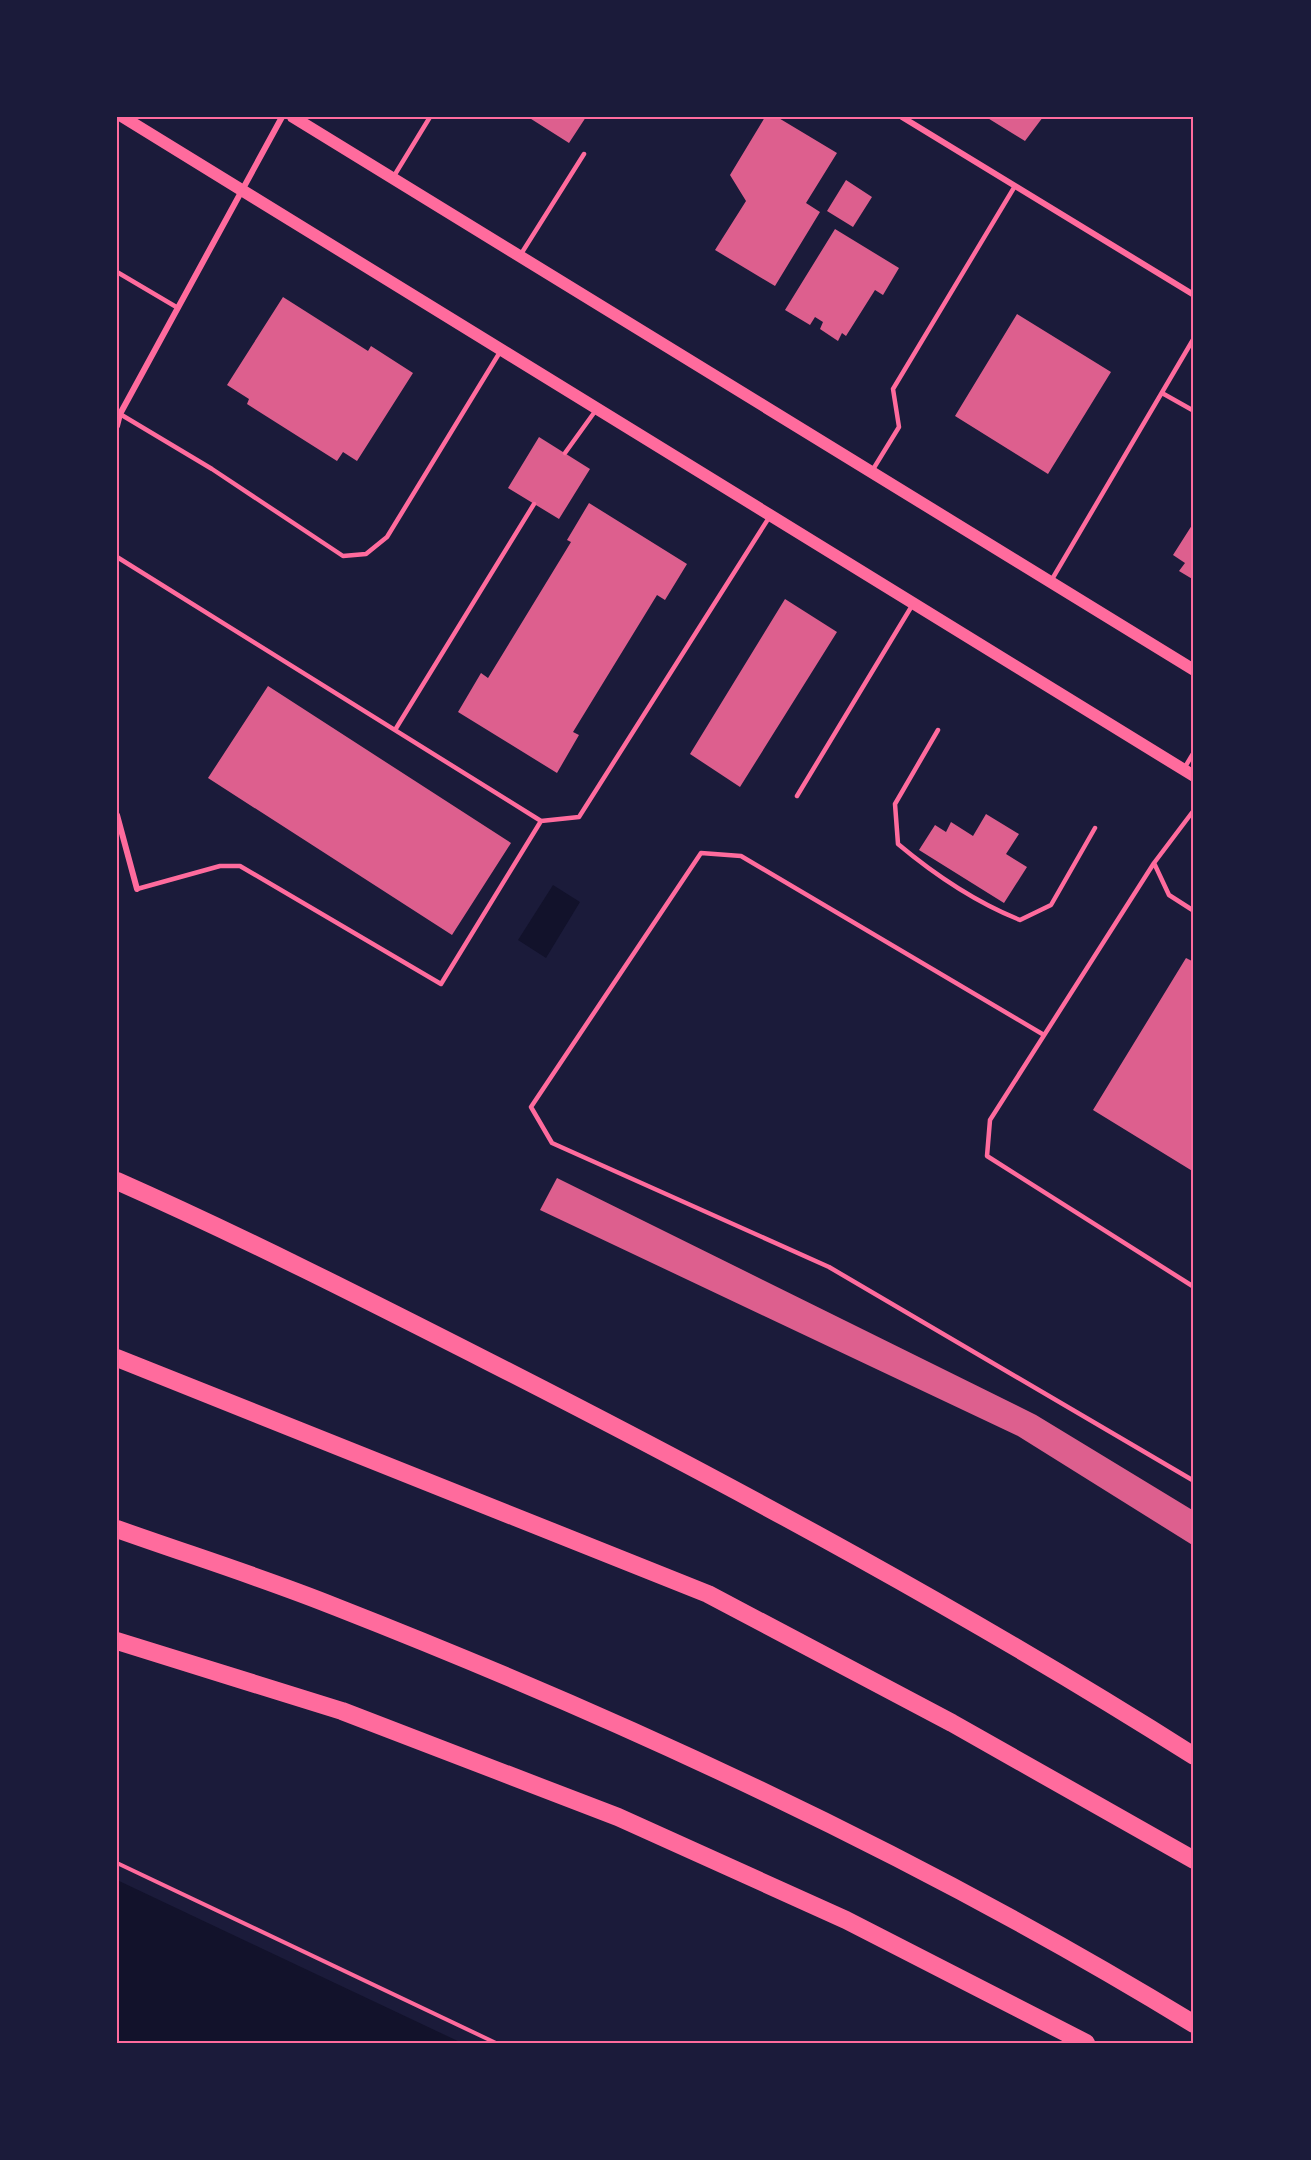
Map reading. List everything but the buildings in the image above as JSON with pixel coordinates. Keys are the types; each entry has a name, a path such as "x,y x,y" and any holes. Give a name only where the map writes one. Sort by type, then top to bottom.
{"highway":[{"path":"117,1181 285,1259 662,1450 1030,1654 1194,1756"},
{"path":"117,1358 708,1594 952,1724 1194,1860"},
{"path":"117,1529 335,1606 553,1697 742,1781 966,1895 1140,1991 1194,2024"},
{"path":"117,1641 342,1712 618,1817 846,1920 1086,2043"}],"main road":[{"path":"123,117 1189,773"},
{"path":"293,117 1051,580 1194,670"}],"street":[{"path":"117,426 120,414 282,117"},
{"path":"902,117 1194,295"},
{"path":"117,817 137,889"}],"lane":[{"path":"393,179 430,117"},
{"path":"520,256 584,154"},
{"path":"872,471 899,427 893,389 1015,186"},
{"path":"117,272 178,308"},
{"path":"1051,580 1194,338"},
{"path":"120,414 212,469 343,556 366,554 387,537 502,349"},
{"path":"1162,393 1194,411"},
{"path":"565,453 598,408"},
{"path":"395,730 534,504"},
{"path":"117,557 541,821 579,817 770,516"},
{"path":"796,796 913,604"},
{"path":"938,730 895,804 897,844 933,873 996,910 1020,920 1050,904 1095,828"},
{"path":"1189,773 1194,752"},
{"path":"1194,810 1154,863 990,1120 987,1156 1194,1287"},
{"path":"137,889 220,866 240,866 441,984 541,821"},
{"path":"1044,1035 741,856 701,853 531,1107 552,1143 829,1267 1194,1481"},
{"path":"1154,863 1169,896 1194,911"}],"path":[{"path":"117,1863 496,2043"}],"shaded area":[{"path":"553,885 580,902 546,958 518,940"},
{"path":"117,1880 462,2043 117,2043"}]}
